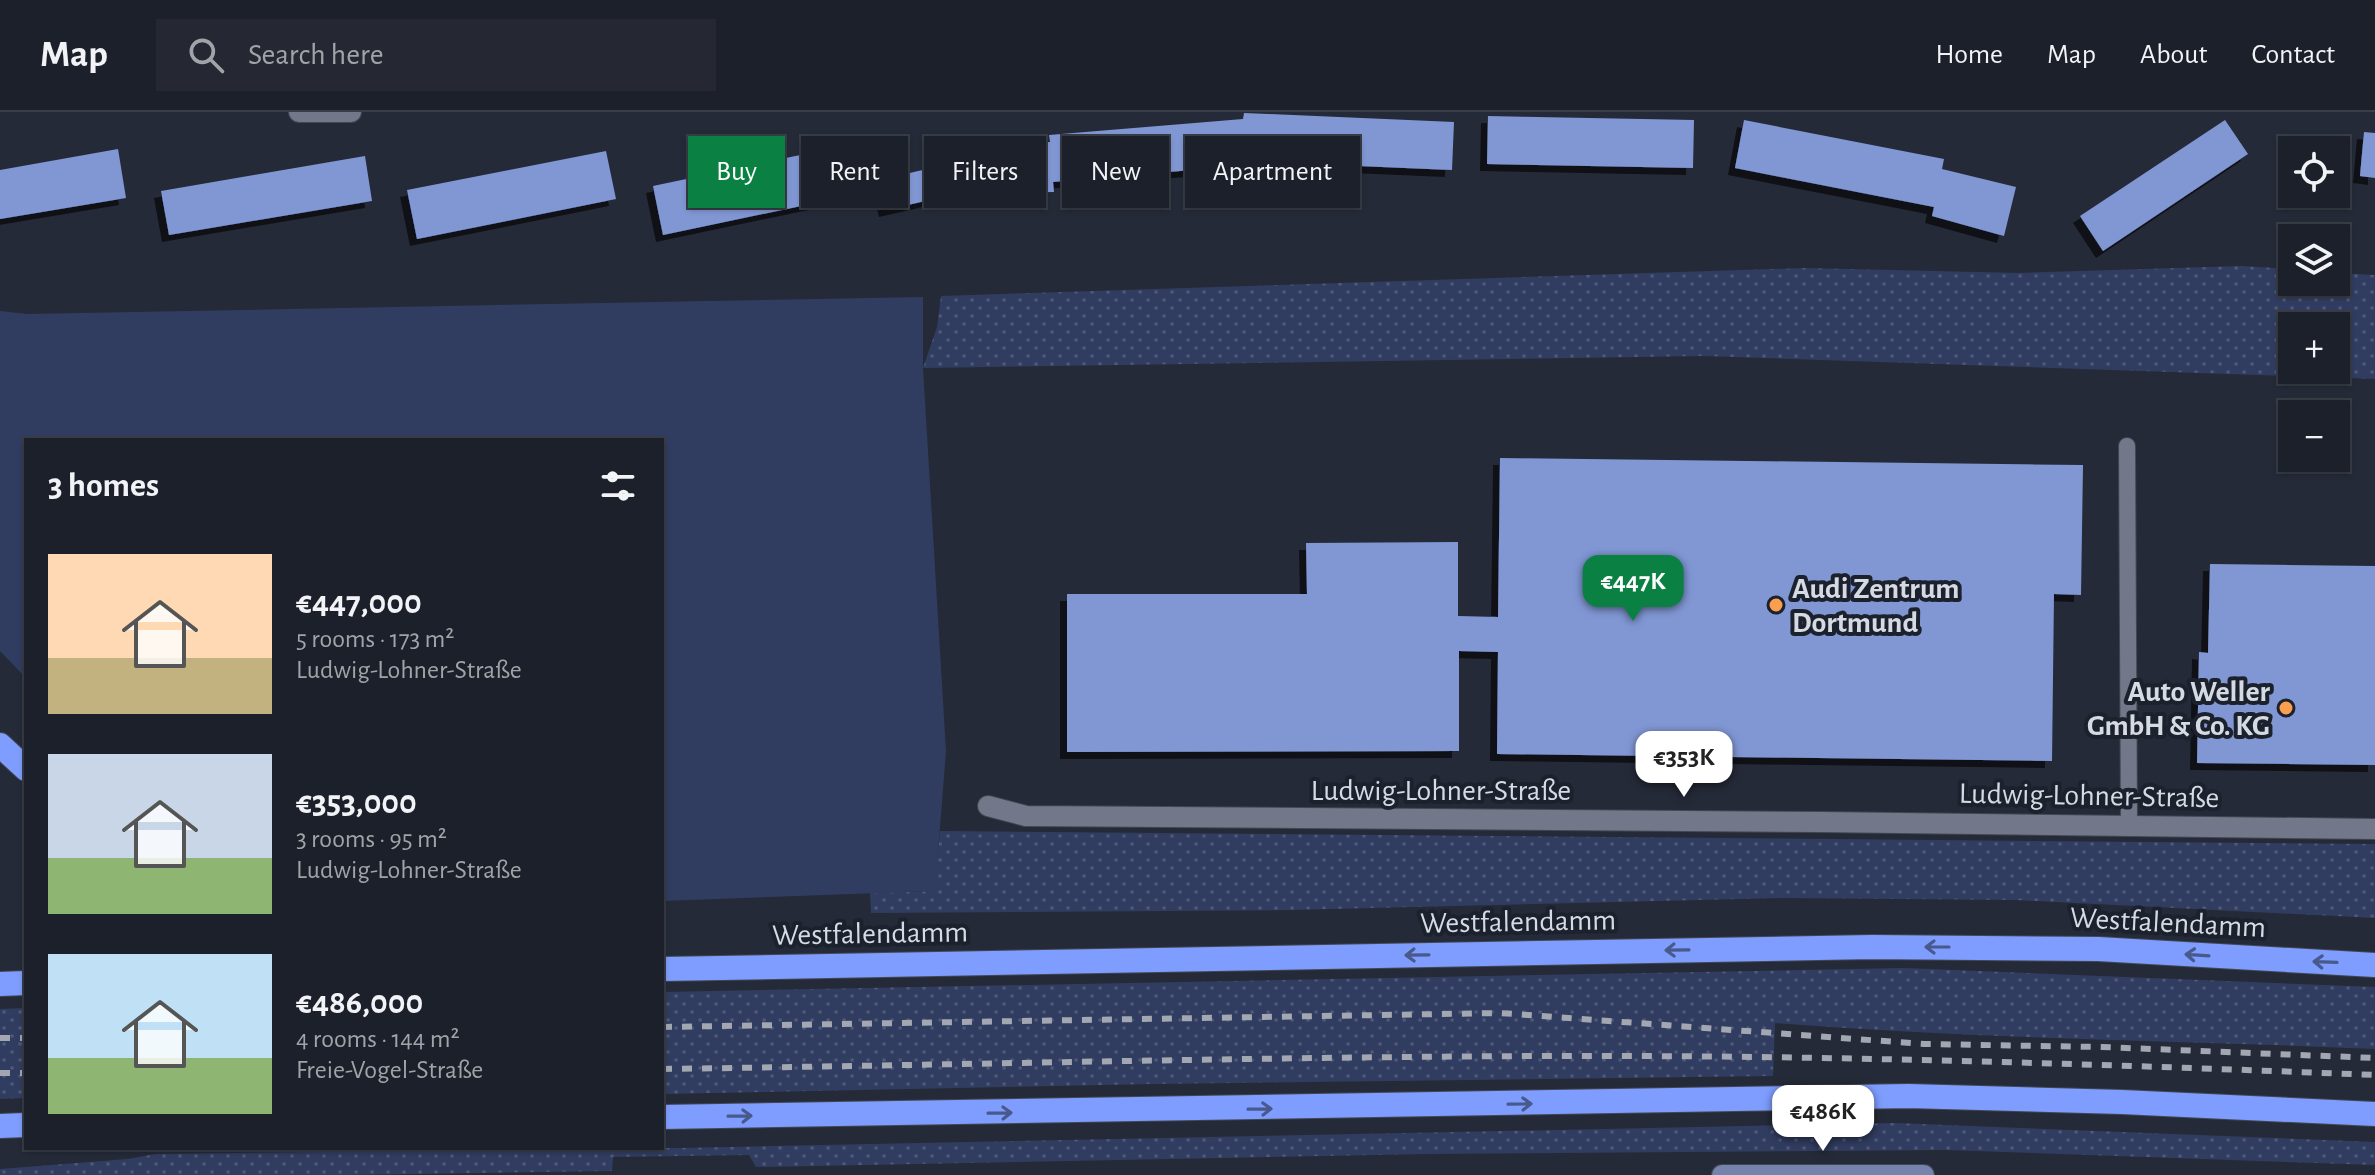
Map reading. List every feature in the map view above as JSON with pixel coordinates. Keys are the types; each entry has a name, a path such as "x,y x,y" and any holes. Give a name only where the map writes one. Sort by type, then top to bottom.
{"highway":[{"path":"0,745 24,767"},
{"name":"Westfalendamm","path":"664,969 1872,947 2098,949 2375,965"},
{"path":"0,984 24,983"},
{"path":"664,1117 1908,1096 2375,1114"},
{"path":"0,1126 24,1125"}],"street":[{"path":"299,112 351,112"},
{"name":"Ludwig-Lohner-Straße","path":"988,806 1026,816 2375,829"},
{"path":"1722,1175 1924,1175"}],"lane":[{"path":"2127,446 2129,825"}],"shaded area":[{"path":"2241,266 2278,268 2278,296 2350,296 2350,274 2375,275 2375,379 2350,378 2350,312 2278,312 2278,376 1704,356 923,368 937,327 941,296 1805,268 2019,273"},
{"path":"923,297 923,368 946,751 935,891 664,901 664,438 24,438 24,676 0,651 0,311 27,314"},
{"path":"940,831 2375,844 2375,918 2015,900 1784,898 1291,910 871,913 870,893 934,891"},
{"path":"1904,968 2375,987 2375,1049 2000,1036 1775,1023 1773,1076 664,1094 664,992"},
{"path":"24,1008 24,1098 0,1099 0,1009"},
{"path":"1895,1123 2375,1142 2375,1165 1947,1150 1426,1154 756,1167 749,1155 613,1157 612,1171 0,1175 0,1169 155,1154 680,1148"}],"building":[{"path":"1244,113 1454,122 1452,170 1360,166 1360,136 1185,136 1185,171 1169,172 1169,136 1062,136 1062,181 1053,182 1054,192 1046,192 1046,142 1050,142 1049,135 1243,119"},
{"path":"1488,116 1694,120 1693,168 1487,164"},
{"path":"1744,120 1944,159 1942,169 2016,187 2004,236 1932,216 1934,207 1735,168"},
{"path":"2225,120 2248,154 2103,251 2080,216"},
{"path":"2364,132 2375,133 2375,178 2360,176"},
{"path":"118,149 126,198 0,219 0,170"},
{"path":"606,151 616,199 417,239 407,190"},
{"path":"801,155 801,206 663,235 653,186 688,179 688,208 785,208 785,158"},
{"path":"365,156 372,201 169,235 161,191"},
{"path":"924,170 924,201 908,205 908,173"},
{"name":"Audi Zentrum Dortmund","path":"1500,458 2083,465 2081,595 2054,594 2052,761 1497,754 1498,652 1459,651 1459,751 1067,752 1067,594 1307,594 1306,543 1458,542 1458,616 1498,617"},
{"name":"Auto Weller GmbH & Co. KG","path":"2210,564 2375,566 2375,765 2197,763 2199,652 2208,653"}],"railway":[{"path":"664,1027 1500,1013 1924,1044 2102,1047 2375,1058"},
{"path":"0,1038 24,1038"},
{"path":"664,1069 1652,1056 1962,1061 2375,1075"},
{"path":"0,1073 24,1073"}],"place":[{"name":"Audi Zentrum Dortmund","path":"1776,605"},
{"name":"Auto Weller GmbH & Co. KG","path":"2286,708"}]}
